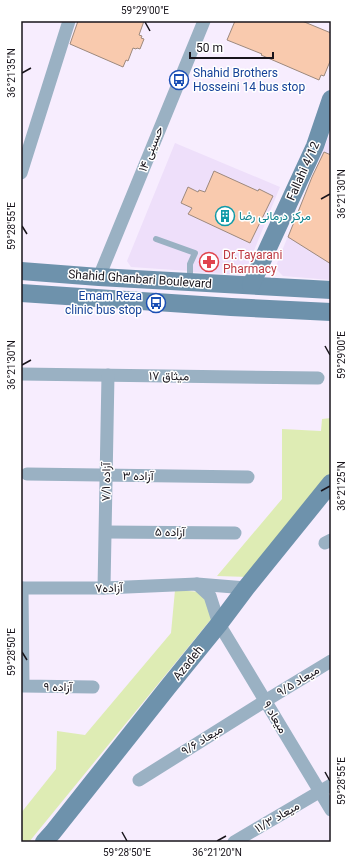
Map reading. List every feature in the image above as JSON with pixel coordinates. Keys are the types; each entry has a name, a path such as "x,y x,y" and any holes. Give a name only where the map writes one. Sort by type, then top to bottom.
{"main road":[{"name":"Fallahi 4/12","path":"251,285 315,146 331,99"},
{"name":"Shahid Ghanbari Boulevard","path":"21,270 331,290"},
{"path":"99,276 99,299"},
{"name":"Shahid Ghanbari Boulevard","path":"21,294 224,307 331,312"},
{"name":"Azadeh","path":"52,839 168,687 331,483"}],"street":[{"path":"21,173 69,21"},
{"name":"حسینی ۱۴","path":"99,276 204,21"},
{"name":"میثاق ۱۷","path":"21,374 318,378"},
{"name":"آزاده ۷/۱","path":"104,588 108,375"},
{"name":"آزاده ۳","path":"27,474 248,477"},
{"name":"آزاده ۵","path":"106,532 235,533"},
{"name":"آزاده۷","path":"21,588 104,588 197,584 246,588"},
{"name":"میعاد ۹","path":"197,584 210,596 219,624 265,701 326,788 331,810"},
{"name":"آزاده ۹","path":"21,588 23,686 93,687"},
{"name":"میعاد ۹/۵","path":"265,701 331,661"},
{"name":"میعاد ۹/۶","path":"139,780 265,701"},
{"name":"میعاد ۱۱/۳","path":"234,842 326,788"}],"lane":[{"path":"156,239 195,253 190,264 190,280 192,282"}],"shaded area":[{"path":"331,131 331,280 283,276 275,268"},
{"path":"175,143 280,187 244,275 131,267 127,261"}],"green space":[{"path":"331,418 331,472 248,577 217,576 282,499 282,429 321,431 322,419"},
{"path":"175,590 201,592 209,602 212,618 29,842 21,842 21,813 56,769 57,731 85,735 171,633"}],"building":[{"path":"78,21 144,21 139,35 144,39 140,49 133,48 128,61 126,60 123,67 70,44"},
{"path":"235,21 302,21 331,33 331,59 324,76 321,75 319,80 227,40"},
{"path":"324,152 331,155 331,264 288,237 312,177"},
{"path":"214,171 258,191 259,189 273,196 250,243 188,214 192,208 181,203 188,187 198,192 199,190 205,192"}],"place":[{"name":"Shahid Brothers Hosseini 14 bus stop","path":"179,80"},
{"name":"مرکز درمانی رضا","path":"225,216"},
{"name":"Dr.Tayarani Pharmacy","path":"209,262"},
{"name":"Emam Reza clinic bus stop","path":"156,303"}]}
